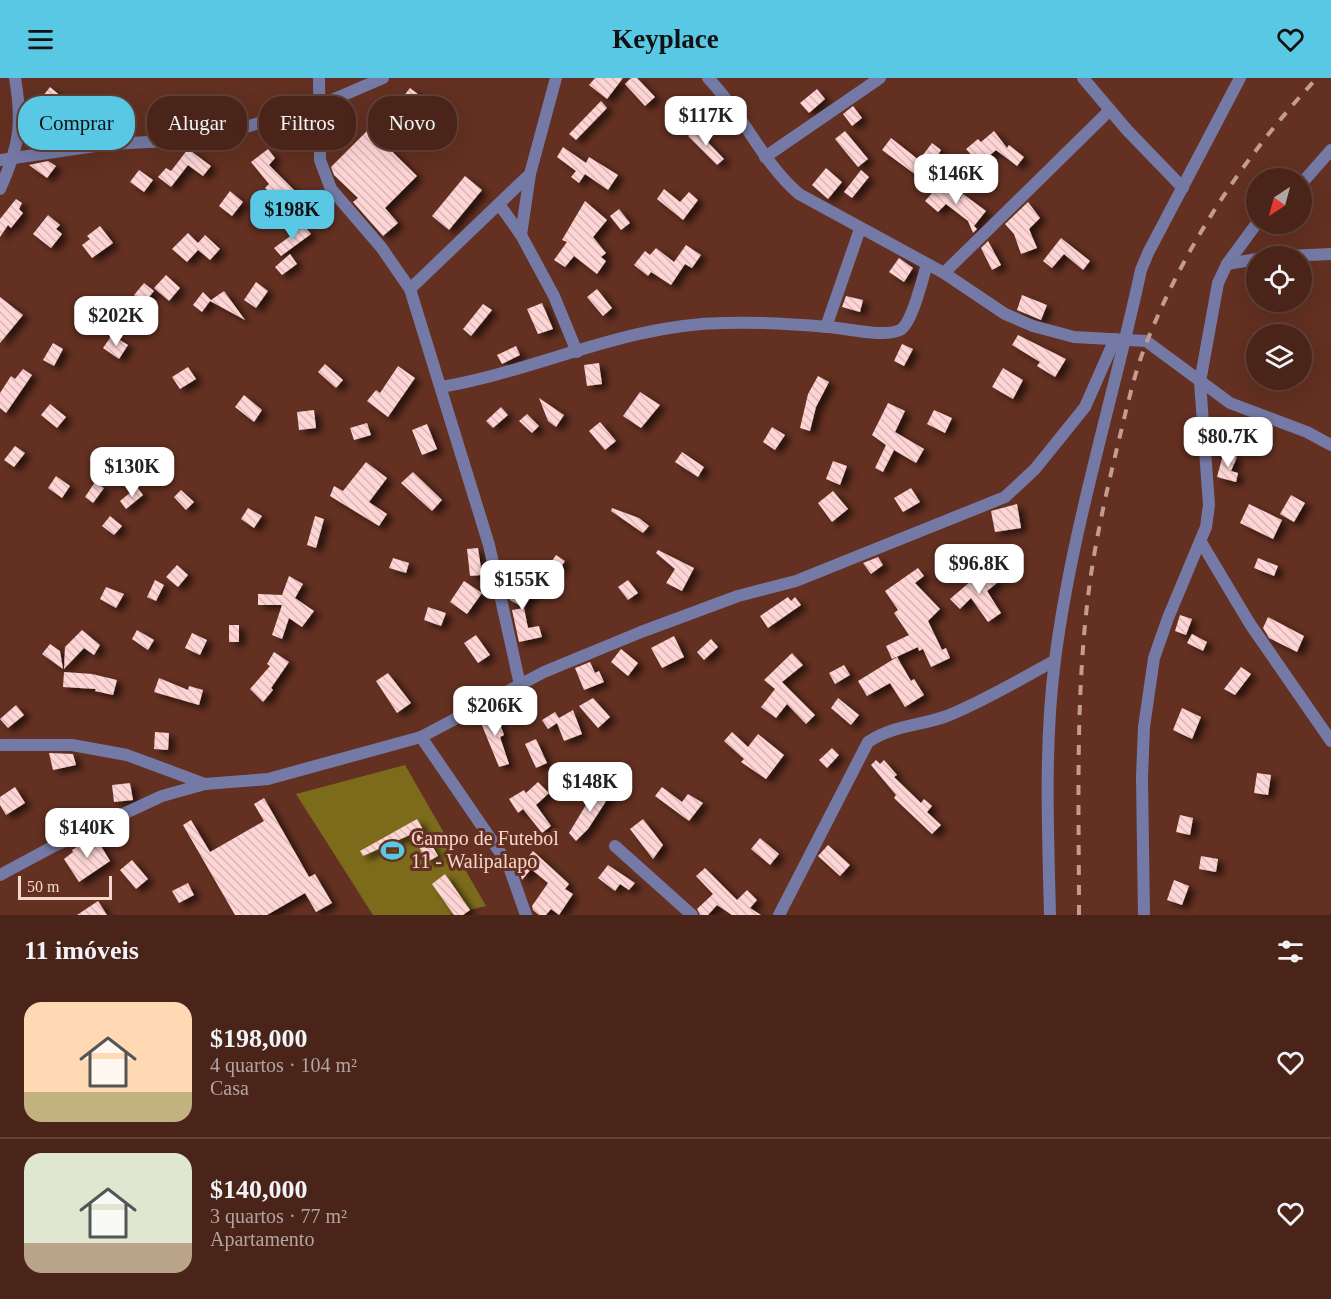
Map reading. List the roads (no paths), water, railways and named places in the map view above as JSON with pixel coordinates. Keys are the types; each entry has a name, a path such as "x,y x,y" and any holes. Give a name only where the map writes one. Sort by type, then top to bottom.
{"street":[{"path":"0,189 14,158 21,121 15,78"},
{"path":"318,96 319,78"},
{"path":"341,96 383,78"},
{"path":"521,235 530,174 556,78"},
{"path":"708,78 737,111 765,157 781,178 799,194 944,273 1005,314 1034,326 1074,337 1146,341 1230,403 1307,432 1331,445"},
{"path":"765,157 880,78"},
{"path":"1083,78 1183,188"},
{"path":"1050,915 1047,801 1054,662 1078,529 1120,339 1148,253 1240,78"},
{"path":"944,273 1110,110"},
{"path":"0,160 109,144 189,140 259,123"},
{"path":"320,150 320,160 331,189 381,248 410,289 489,545 520,685"},
{"path":"1312,172 1331,150"},
{"path":"410,289 530,174"},
{"path":"499,204 521,235 554,296 577,352"},
{"path":"826,327 860,229"},
{"path":"1144,915 1142,777 1144,727 1154,658 1200,542 1209,505 1200,382 1218,283 1227,264 1249,234"},
{"path":"1312,255 1331,254"},
{"path":"1227,264 1246,261"},
{"path":"441,387 479,381 645,332 692,324 826,327 885,333 903,328 908,322 927,264"},
{"path":"0,875 54,846 162,796 205,784 268,779 421,737 520,685 641,632 738,596 796,581 1005,497 1035,469 1085,406 1120,339"},
{"path":"1200,542 1250,624 1331,741"},
{"path":"779,915 868,742 880,734 944,717 965,708 1054,662"},
{"path":"421,737 508,864 526,915"},
{"path":"0,745 72,745 116,753 205,784"},
{"path":"615,846 692,915"}],"railway":[{"path":"1079,915 1080,711 1089,589 1113,465 1134,378 1143,352 1181,268 1220,201 1266,137 1317,78"}],"place":[{"name":"Campo de Futebol 11 - Walipalapo","path":"393,850"}]}
